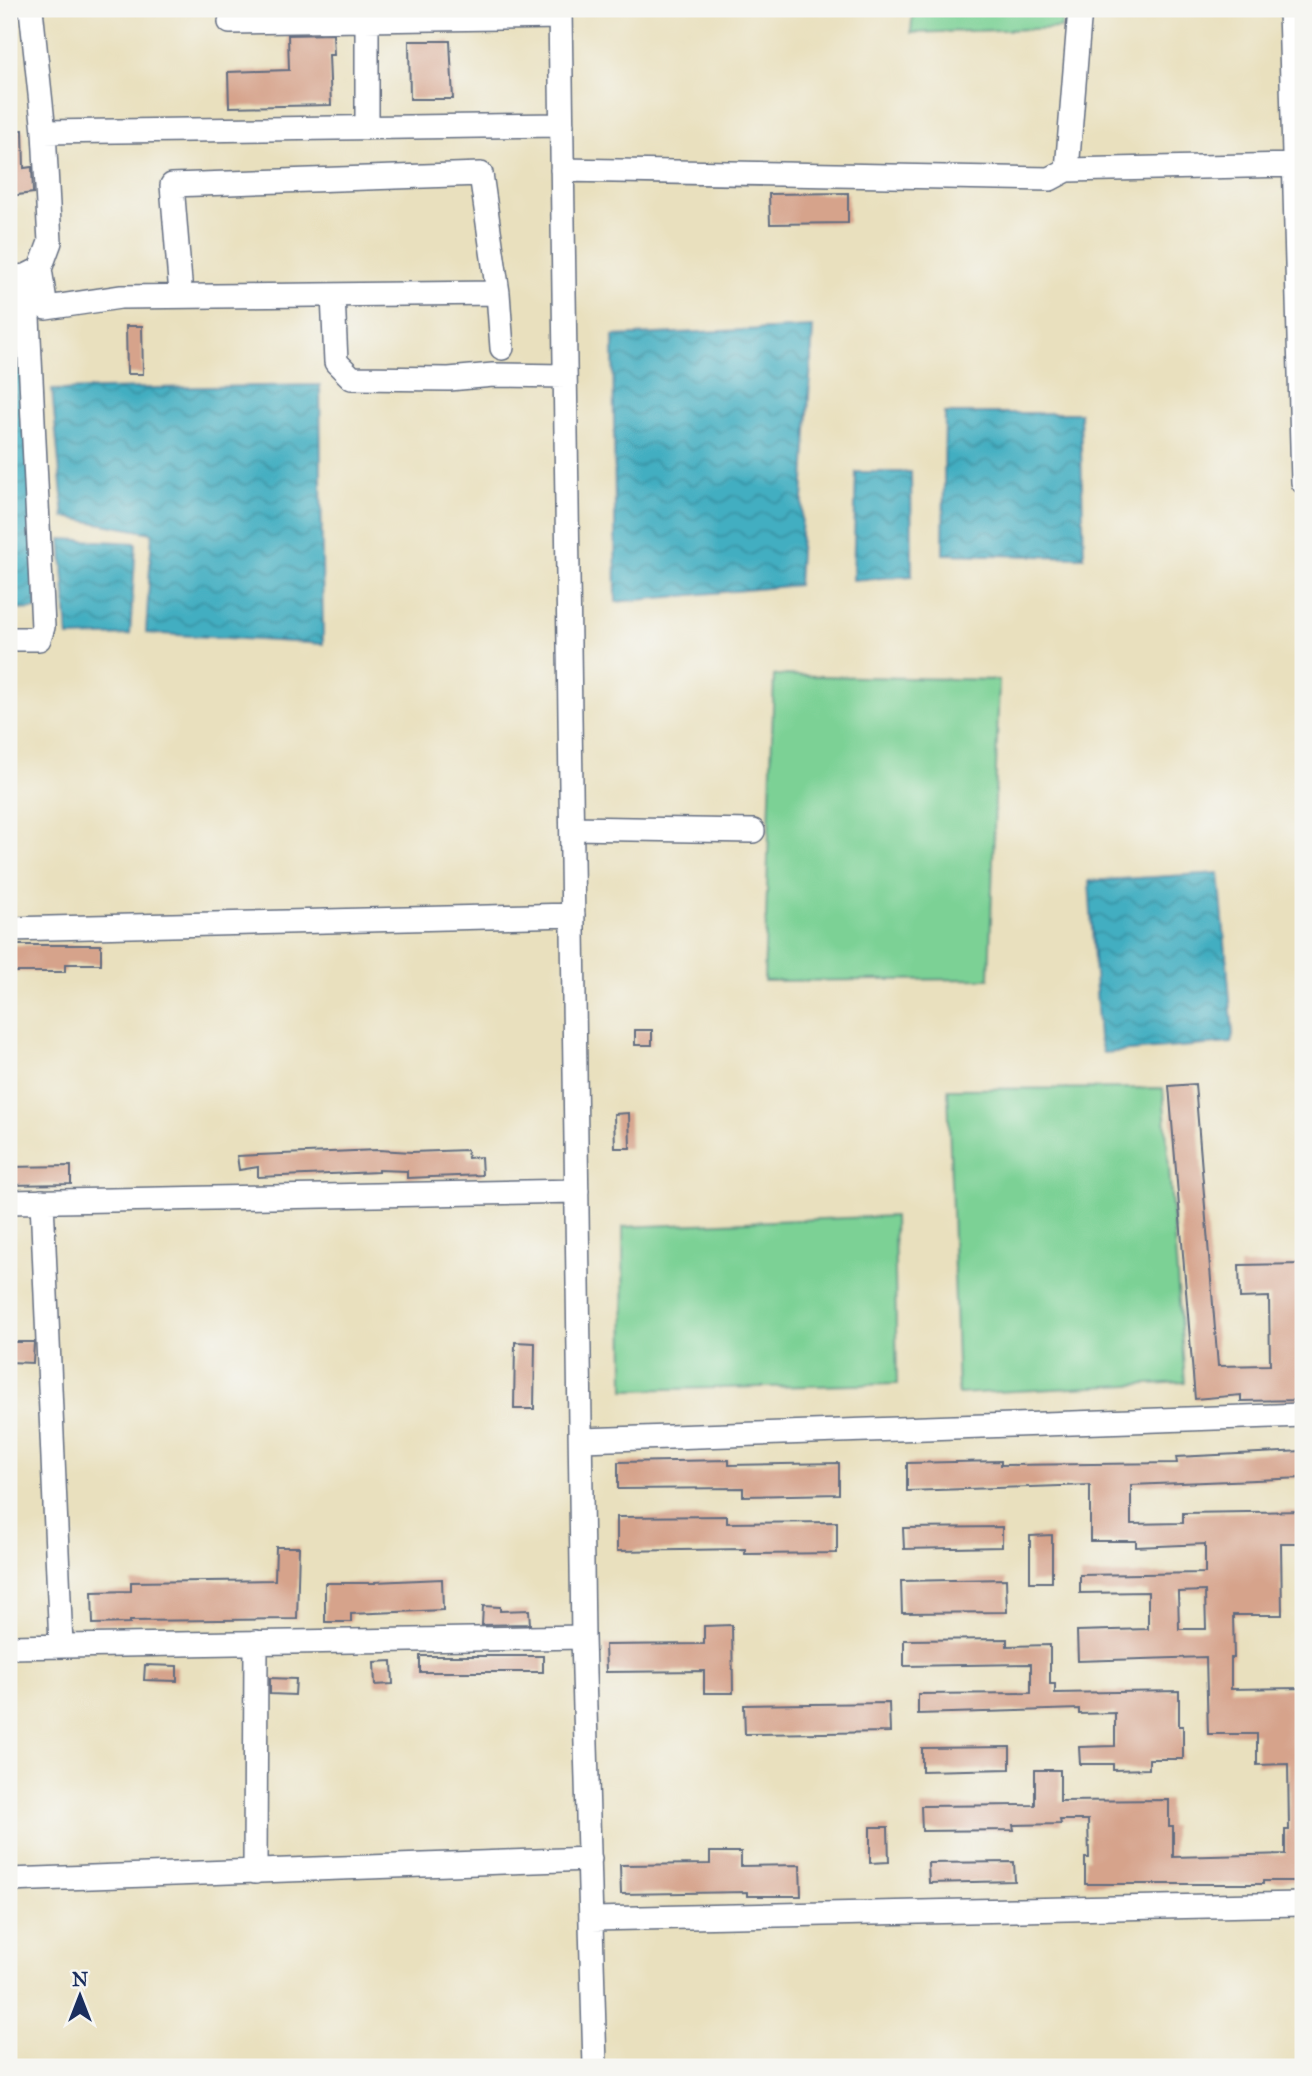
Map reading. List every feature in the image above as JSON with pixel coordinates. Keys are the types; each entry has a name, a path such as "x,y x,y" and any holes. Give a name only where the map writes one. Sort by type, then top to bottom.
{"street":[{"path":"9,639 39,639 43,627 25,274 50,242 44,132 31,9"},
{"path":"1067,170 1080,9"},
{"path":"1290,9 1303,482"},
{"path":"230,22 367,14 560,13 583,1637 595,2067"},
{"path":"367,14 367,128"},
{"path":"44,132 562,125"},
{"path":"562,170 1050,179 1067,170 1294,165"},
{"path":"180,282 172,185 481,174 498,293 502,348"},
{"path":"25,274 46,308 120,298 498,293"},
{"path":"333,295 336,362 352,378 565,376"},
{"path":"572,828 752,831"},
{"path":"9,929 573,915"},
{"path":"9,1202 577,1191"},
{"path":"42,1201 61,1645"},
{"path":"582,1440 1303,1415"},
{"path":"9,1647 583,1637"},
{"path":"255,1872 256,1642"},
{"path":"9,1881 590,1859"},
{"path":"592,1919 1303,1904"}],"green space":[{"path":"913,9 1064,9 1061,28 911,33"},
{"path":"774,675 999,680 989,979 764,981"},
{"path":"1163,1088 1185,1382 958,1394 948,1089"},
{"path":"894,1216 897,1384 624,1390 623,1227"}],"water":[{"path":"23,318 36,609 9,610 9,320"},
{"path":"813,327 798,585 616,602 613,336"},
{"path":"320,385 323,644 146,633 152,533 64,517 52,390"},
{"path":"945,413 1080,413 1084,557 943,554"},
{"path":"856,472 911,472 912,576 853,580"},
{"path":"61,539 136,543 130,635 68,637"},
{"path":"1219,873 1233,1034 1231,1043 1103,1053 1099,1038 1089,881"}],"building":[{"path":"333,34 334,55 329,55 331,105 229,107 228,72 289,70 288,35"},
{"path":"409,41 450,41 453,99 410,99"},
{"path":"9,130 23,130 24,168 32,167 33,193 9,196"},
{"path":"848,193 848,223 770,224 769,194"},
{"path":"126,326 142,326 143,374 127,374"},
{"path":"9,945 101,945 101,964 65,964 65,972 9,972"},
{"path":"635,1030 652,1030 652,1045 635,1045"},
{"path":"1195,1084 1218,1366 1270,1365 1269,1297 1240,1298 1239,1265 1303,1264 1303,1400 1241,1401 1241,1395 1195,1399 1169,1086"},
{"path":"629,1113 630,1148 615,1148 614,1114"},
{"path":"378,1150 467,1150 468,1158 481,1157 482,1175 407,1178 407,1171 378,1170 258,1177 258,1167 239,1170 237,1156"},
{"path":"71,1166 71,1184 9,1185 9,1167"},
{"path":"9,1342 34,1342 33,1363 9,1362"},
{"path":"515,1342 535,1343 534,1409 514,1409"},
{"path":"1303,1451 1303,1478 1131,1485 1131,1524 1183,1523 1183,1513 1303,1511 1303,1543 1281,1543 1282,1615 1233,1615 1234,1658 1231,1658 1231,1689 1303,1688 1303,1881 1263,1881 1263,1884 1085,1884 1085,1858 1089,1858 1088,1820 1060,1820 1061,1824 1013,1825 1014,1830 922,1831 921,1806 1035,1805 1035,1770 1060,1770 1060,1801 1169,1800 1169,1826 1173,1826 1173,1857 1285,1854 1285,1830 1289,1830 1288,1764 1257,1765 1257,1734 1208,1734 1206,1657 1078,1661 1077,1631 1148,1629 1148,1592 1080,1593 1080,1575 1205,1573 1205,1544 1136,1547 1136,1541 1090,1541 1090,1485 907,1491 907,1463 1177,1463 1176,1457","holes":["1205,1591 1206,1629 1179,1629 1178,1592"]},
{"path":"729,1460 729,1465 839,1463 839,1494 743,1496 743,1488 618,1489 618,1462"},
{"path":"727,1516 727,1523 837,1522 837,1553 745,1554 745,1549 617,1551 617,1517"},
{"path":"1002,1527 1002,1547 904,1549 903,1528"},
{"path":"1052,1535 1052,1582 1030,1582 1030,1536"},
{"path":"276,1547 299,1547 297,1619 93,1624 92,1592 131,1591 131,1582 275,1580"},
{"path":"442,1579 443,1610 351,1614 351,1622 325,1622 325,1583"},
{"path":"1006,1579 1007,1612 902,1613 901,1581"},
{"path":"483,1606 500,1607 500,1611 529,1610 530,1624 482,1625"},
{"path":"732,1625 733,1693 704,1693 704,1671 606,1672 605,1645 704,1644 704,1626"},
{"path":"1007,1639 1007,1646 1050,1645 1050,1684 1055,1684 1055,1693 1179,1691 1183,1759 1149,1759 1149,1769 1113,1770 1113,1764 1080,1764 1079,1747 1115,1746 1115,1713 1079,1714 1079,1709 918,1714 918,1694 1031,1693 1031,1664 904,1666 904,1640"},
{"path":"420,1656 543,1656 543,1672 420,1672"},
{"path":"392,1661 393,1684 375,1685 374,1662"},
{"path":"145,1665 177,1666 177,1681 144,1680"},
{"path":"270,1678 296,1679 295,1695 270,1694"},
{"path":"889,1703 890,1732 745,1734 744,1705"},
{"path":"1010,1747 1010,1769 922,1771 922,1748"},
{"path":"870,1827 888,1827 889,1862 870,1863"},
{"path":"710,1852 741,1852 741,1866 800,1865 801,1896 747,1896 747,1892 621,1894 620,1865 710,1864"},
{"path":"1014,1862 1015,1881 929,1883 928,1863"}]}
